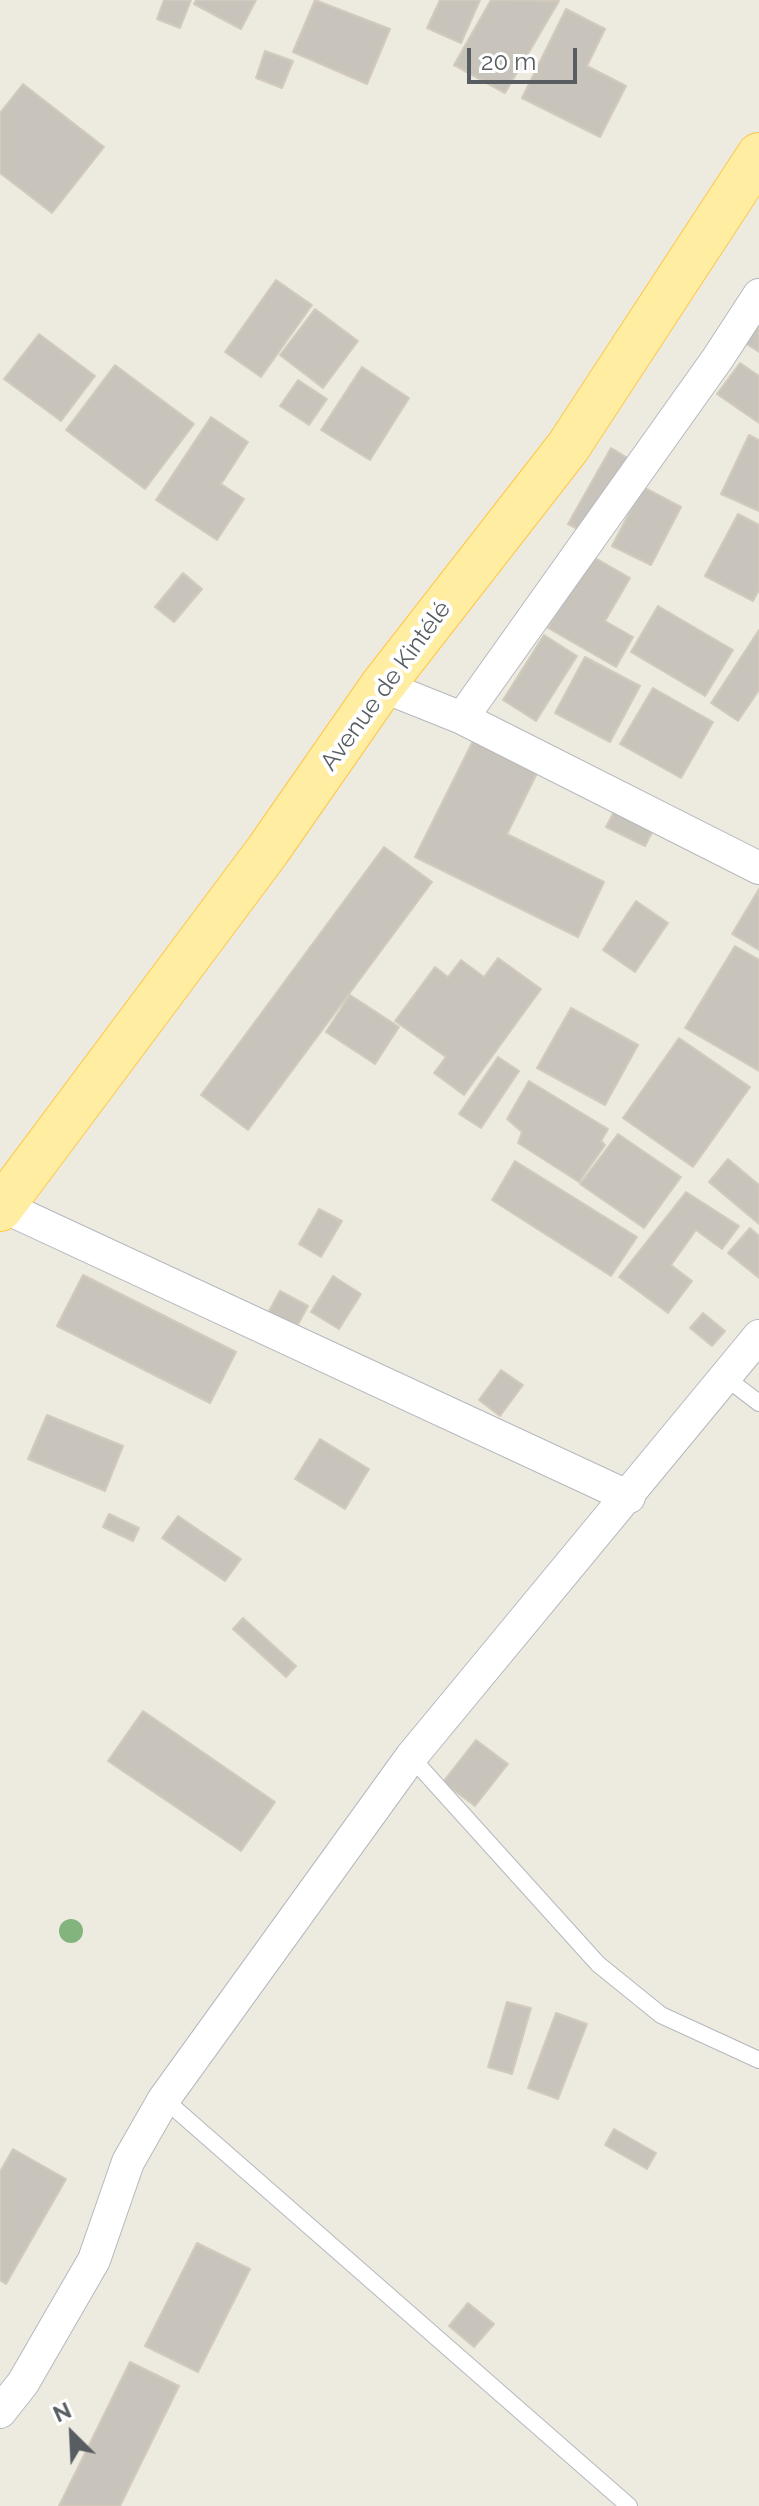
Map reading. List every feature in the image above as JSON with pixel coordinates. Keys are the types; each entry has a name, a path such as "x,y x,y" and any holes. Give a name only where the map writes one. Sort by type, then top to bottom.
{"main road":[{"name":"Avenue de Kintélé","path":"1,1208 268,850 382,686 568,447 663,307 759,155"}],"street":[{"path":"462,718 718,358 759,295"},
{"path":"382,686 462,718 759,868"},
{"path":"1,1208 629,1497"},
{"path":"0,2412 23,2383 94,2260 128,2162 164,2099 411,1757 759,1336"}],"lane":[{"path":"725,1377 759,1403"},
{"path":"411,1757 598,1964 630,1993 661,2015 759,2060"},
{"path":"164,2099 629,2506"}],"building":[{"path":"164,0 191,0 180,28 157,19"},
{"path":"196,0 256,0 241,29 194,4"},
{"path":"315,0 390,29 367,84 293,52"},
{"path":"440,0 480,0 461,43 427,28"},
{"path":"491,0 559,1 505,93 454,65"},
{"path":"566,9 605,29 587,66 626,86 600,137 522,98"},
{"path":"265,51 293,61 282,88 256,78"},
{"path":"23,84 104,147 52,213 0,173 0,113"},
{"path":"276,280 312,305 261,377 225,352"},
{"path":"315,309 358,341 323,388 280,355"},
{"path":"759,323 759,352 745,343"},
{"path":"39,334 95,376 61,421 4,379"},
{"path":"740,363 759,376 759,423 717,394"},
{"path":"115,365 194,424 145,489 66,430"},
{"path":"362,367 409,398 370,460 321,430"},
{"path":"298,380 327,399 309,425 280,406"},
{"path":"211,417 248,442 221,484 244,499 217,540 156,500"},
{"path":"749,435 759,440 759,511 721,494"},
{"path":"611,448 631,460 589,535 568,524"},
{"path":"643,487 681,507 651,565 612,546"},
{"path":"738,514 759,525 759,590 753,601 705,576"},
{"path":"590,555 630,578 605,621 633,637 616,667 548,628"},
{"path":"183,573 202,589 174,622 155,607"},
{"path":"658,606 733,650 705,696 631,652"},
{"path":"759,630 759,690 738,721 711,703"},
{"path":"544,635 577,656 536,721 503,700"},
{"path":"585,657 640,686 610,742 555,713"},
{"path":"653,688 713,722 681,778 620,744"},
{"path":"477,733 541,765 507,834 604,882 578,937 415,857"},
{"path":"617,806 656,825 645,846 606,827"},
{"path":"384,847 432,882 248,1130 201,1095"},
{"path":"759,889 759,950 732,934"},
{"path":"636,901 668,923 635,972 603,950"},
{"path":"735,946 759,960 759,1071 685,1028"},
{"path":"498,958 541,989 464,1095 434,1073 446,1057 395,1021 435,967 448,977 461,960 484,977"},
{"path":"350,995 399,1027 375,1064 326,1032"},
{"path":"571,1008 638,1045 605,1105 537,1068"},
{"path":"679,1038 750,1087 693,1167 623,1118"},
{"path":"498,1057 519,1071 481,1128 459,1114"},
{"path":"529,1081 608,1129 601,1141 605,1145 579,1182 518,1143 522,1132 507,1119"},
{"path":"618,1134 681,1177 644,1228 580,1184"},
{"path":"728,1159 759,1185 759,1224 709,1182"},
{"path":"515,1161 637,1237 611,1276 492,1200"},
{"path":"686,1192 739,1226 722,1249 696,1230 671,1265 692,1281 668,1313 619,1277"},
{"path":"319,1209 342,1221 321,1257 299,1244"},
{"path":"750,1228 759,1236 759,1278 728,1253"},
{"path":"83,1275 236,1352 210,1403 57,1326"},
{"path":"333,1276 361,1294 339,1329 311,1312"},
{"path":"280,1291 308,1306 296,1328 268,1313"},
{"path":"703,1313 725,1331 712,1346 690,1328"},
{"path":"501,1370 523,1385 500,1416 479,1400"},
{"path":"47,1415 123,1446 105,1491 28,1459"},
{"path":"320,1439 369,1469 345,1509 295,1479"},
{"path":"109,1514 139,1528 133,1541 103,1527"},
{"path":"178,1516 241,1559 225,1581 162,1538"},
{"path":"243,1618 296,1666 286,1677 233,1629"},
{"path":"143,1711 275,1802 241,1851 108,1761"},
{"path":"476,1740 508,1764 475,1806 443,1782"},
{"path":"507,2002 531,2008 512,2074 488,2067"},
{"path":"556,2013 587,2024 558,2099 528,2088"},
{"path":"614,2129 656,2153 647,2169 605,2145"},
{"path":"13,2149 66,2179 6,2284 0,2280 0,2172"},
{"path":"197,2243 250,2269 198,2372 145,2346"},
{"path":"468,2303 494,2324 474,2347 449,2326"},
{"path":"130,2362 179,2386 120,2506 59,2506"}]}
